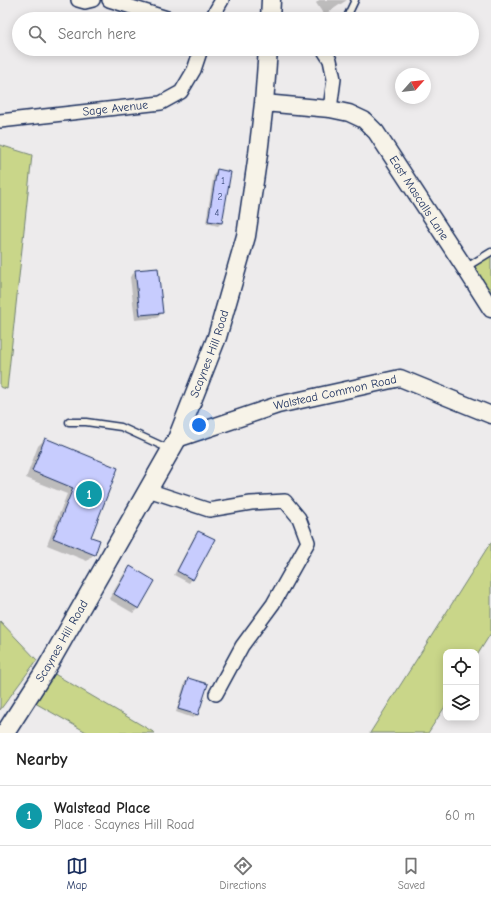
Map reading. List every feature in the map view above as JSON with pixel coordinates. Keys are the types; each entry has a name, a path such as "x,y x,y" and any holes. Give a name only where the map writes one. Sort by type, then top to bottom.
{"main road":[{"path":"270,12 271,0"},
{"name":"Scaynes Hill Road","path":"5,733 46,669 174,445 217,337 246,236 258,154 267,56"}],"street":[{"path":"78,0 85,2 93,0"},
{"path":"109,0 148,12"},
{"path":"215,12 222,0"},
{"name":"Sage Avenue","path":"0,121 161,103 181,92 194,70 199,56"},
{"path":"327,56 330,60 334,78 330,109"},
{"name":"East Mascalls Lane","path":"264,103 330,109 349,113 364,120 376,132 491,309"},
{"name":"Walstead Common Road","path":"174,445 278,405 400,378 491,415"},
{"path":"148,490 209,510 251,503 284,501 299,518 308,542 273,604 242,646 216,694"}],"lane":[{"path":"349,12 355,0"},
{"path":"465,268 491,252"},
{"path":"70,422 86,422 121,427 174,445"}],"green space":[{"path":"0,145 32,155 7,389 0,387"},
{"path":"491,252 491,309 465,268"},
{"path":"491,542 491,633 479,652 479,649 443,649 443,710 428,733 370,733"},
{"path":"0,621 37,660 0,710"},
{"path":"46,669 155,733 88,733 28,699"}],"building":[{"path":"217,169 231,172 222,223 208,221"},
{"path":"158,268 163,313 140,315 135,270"},
{"path":"45,438 118,468 91,537 100,540 95,555 53,538 73,488 32,471"},
{"path":"198,531 215,539 193,580 177,571"},
{"path":"130,566 155,581 139,609 114,594"},
{"path":"188,678 208,684 198,715 178,709"}],"place":[{"name":"Walstead Place","path":"89,494"}]}
